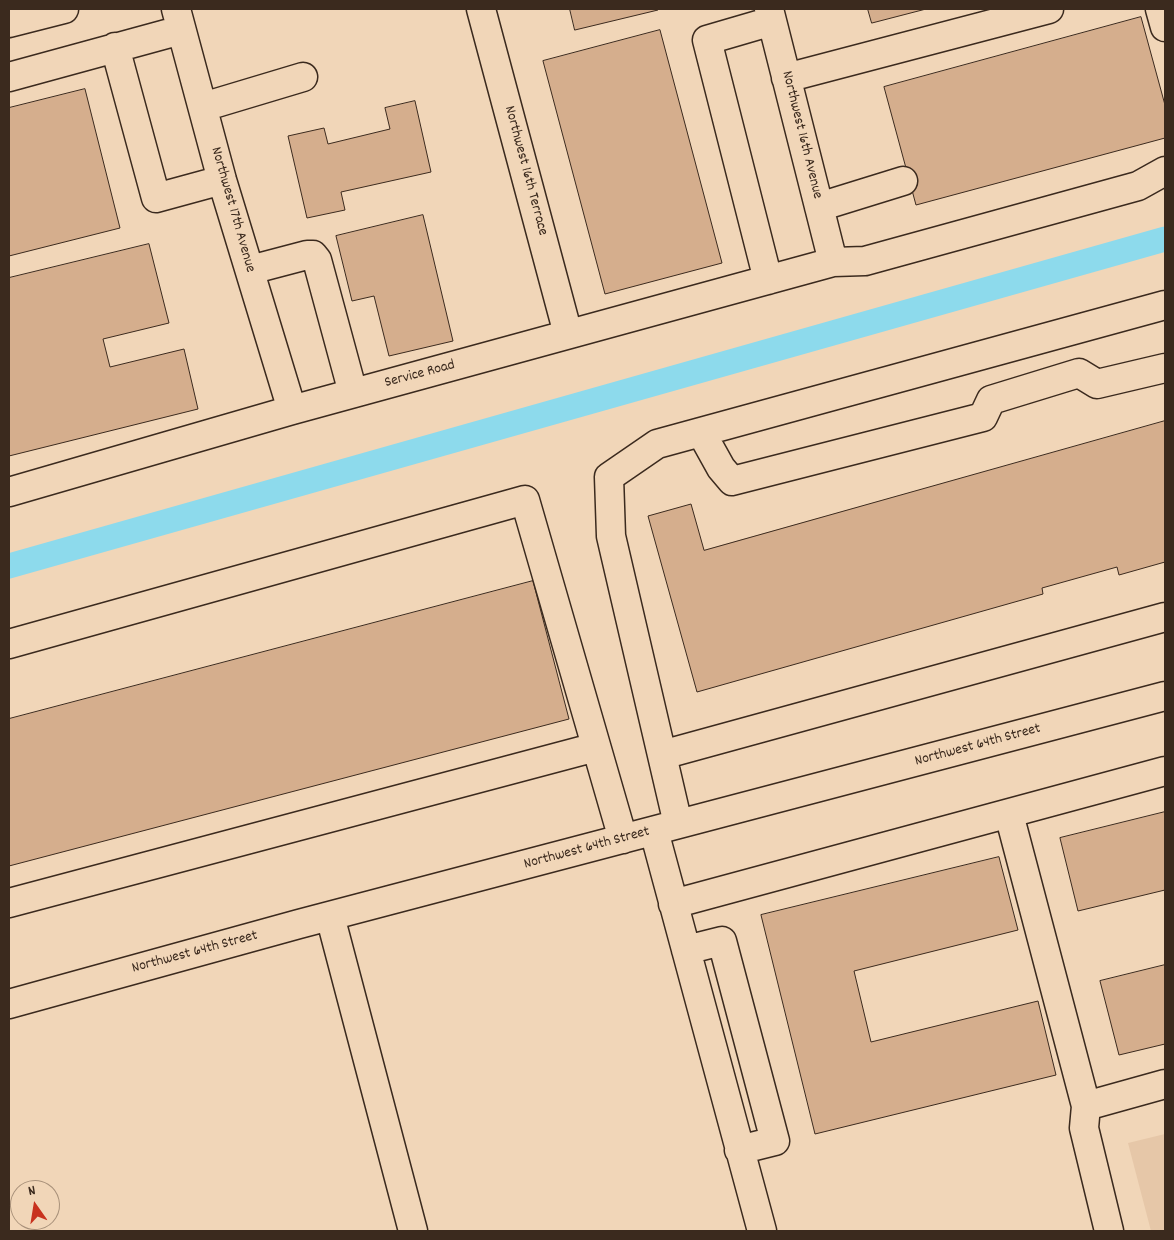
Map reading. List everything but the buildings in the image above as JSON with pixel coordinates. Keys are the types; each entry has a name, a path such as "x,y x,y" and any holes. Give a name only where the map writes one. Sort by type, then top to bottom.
{"street":[{"path":"9,23 64,9"},
{"name":"Northwest 16th Terrace","path":"481,9 568,334"},
{"path":"786,78 1049,9"},
{"path":"1160,9 1165,27"},
{"path":"768,280 707,40 772,12"},
{"name":"Northwest 16th Avenue","path":"772,12 786,78 833,262"},
{"path":"9,77 115,47 179,19"},
{"name":"Northwest 17th Avenue","path":"179,19 222,180 292,410"},
{"path":"115,47 156,198 222,180"},
{"path":"203,107 303,77"},
{"name":"Service Road","path":"9,492 292,410 833,262 874,259 1138,186 1165,171"},
{"path":"819,207 903,181"},
{"path":"250,270 307,254 313,255 317,260 353,393"},
{"path":"762,1231 674,904 666,828 662,755 611,536 609,477 657,444 1165,305"},
{"path":"701,432 721,468 732,481 983,417 991,400 1080,373 1097,384 1165,368"},
{"path":"9,644 525,500 623,839"},
{"path":"662,755 1165,617"},
{"name":"Northwest 64th Street","path":"9,1004 330,916 1165,696"},
{"path":"9,903 596,747"},
{"path":"674,904 1165,771"},
{"path":"1009,814 1086,1106 1084,1128 1109,1231"},
{"path":"330,916 413,1231"},
{"path":"686,950 722,941 775,1141 739,1150"},
{"path":"1086,1106 1165,1084"}],"shaded area":[{"path":"1165,1134 1165,1231 1151,1231 1128,1143"}],"waterway":[{"path":"9,566 1165,239"}]}
